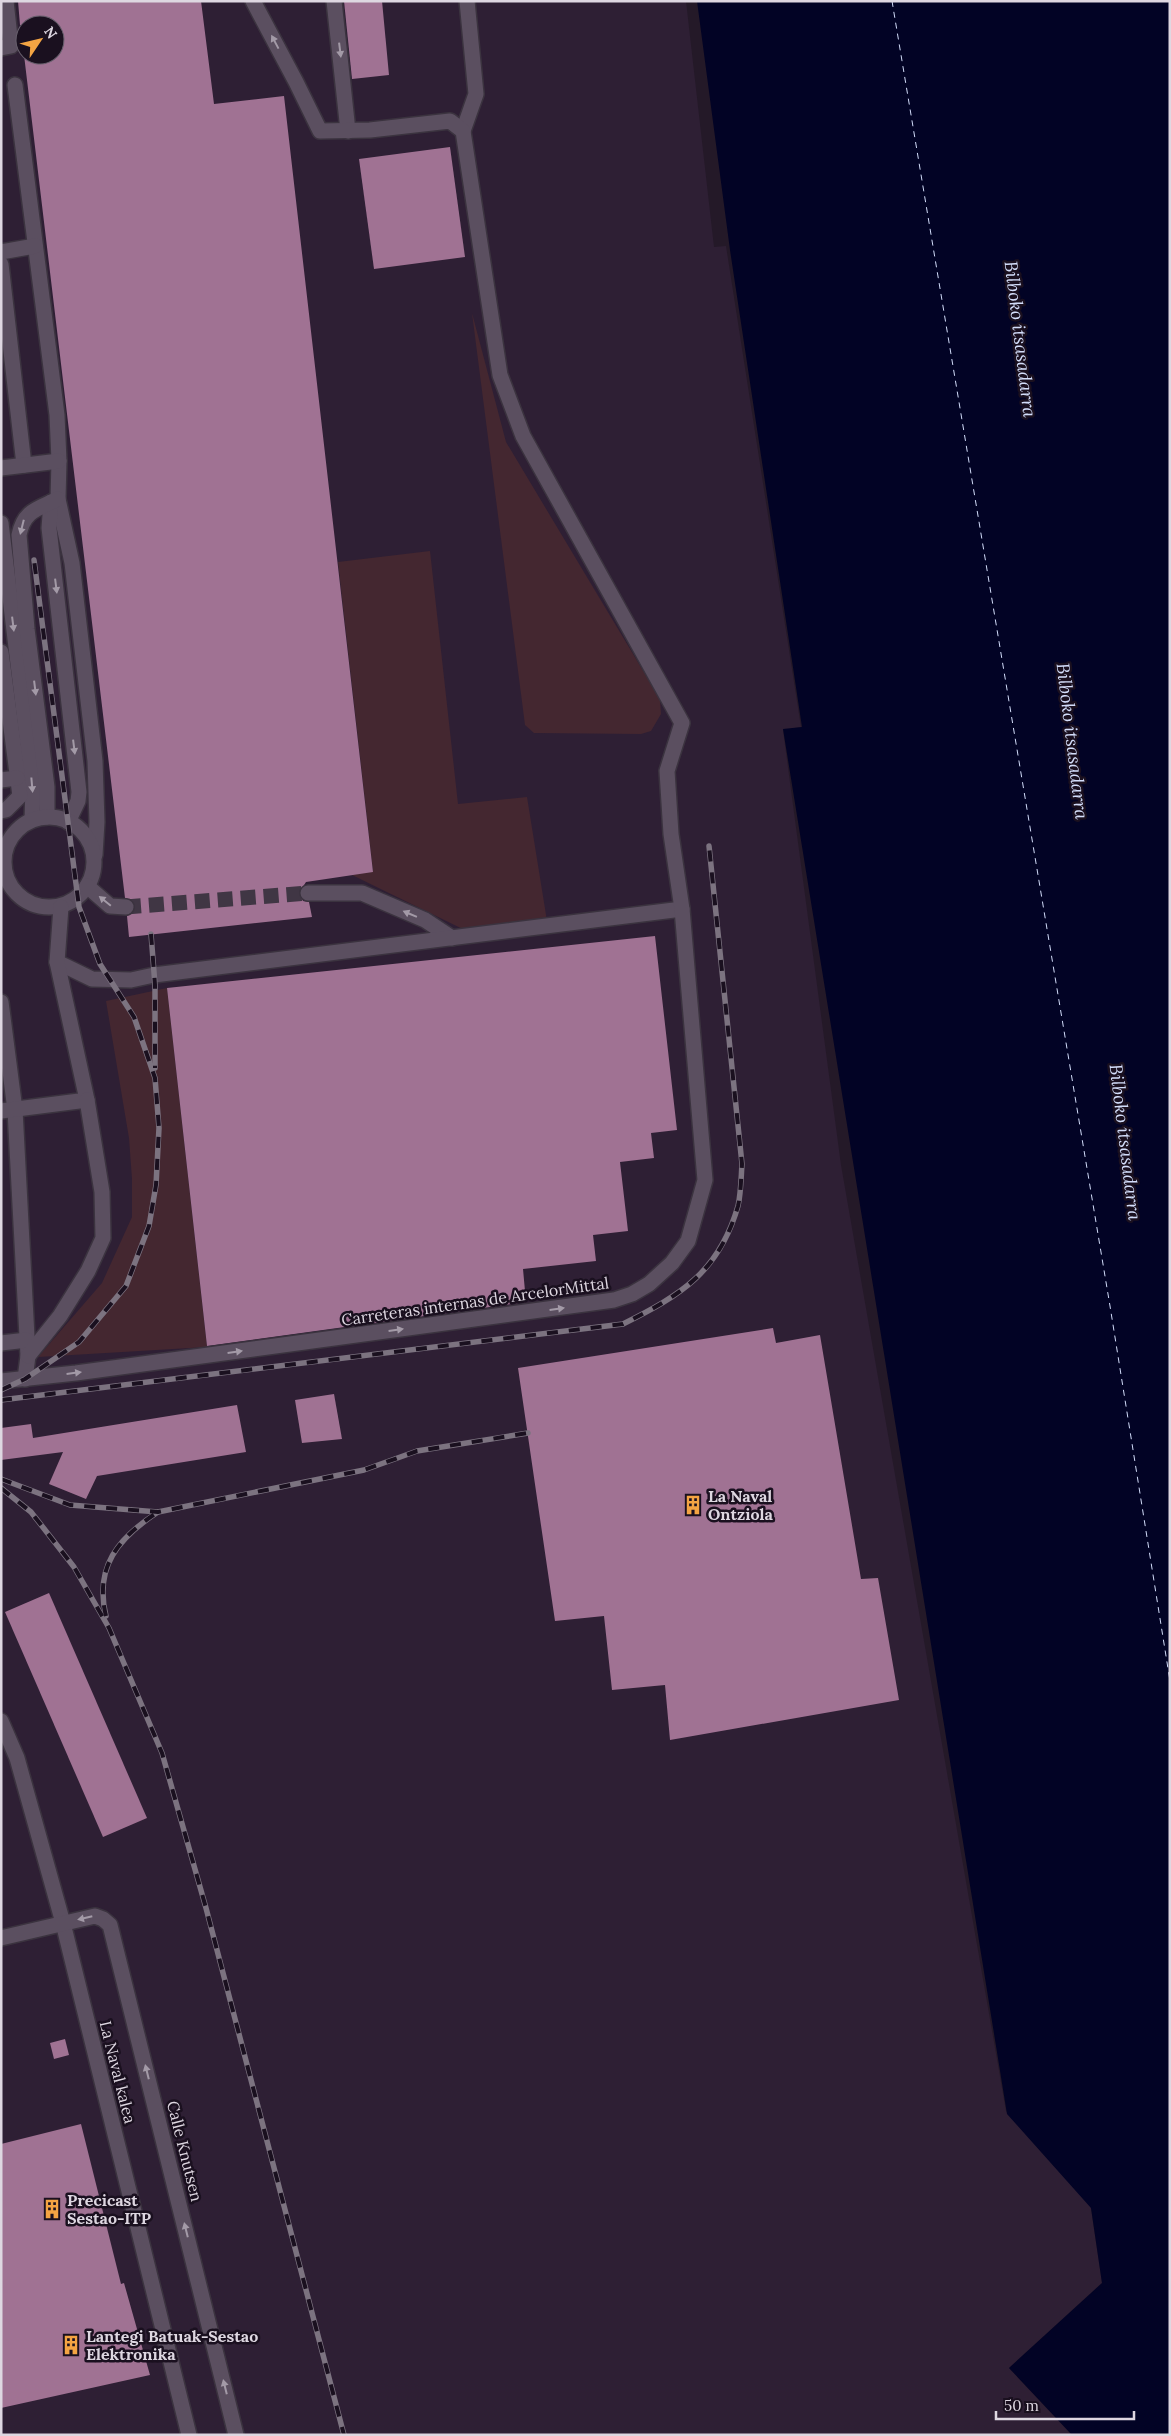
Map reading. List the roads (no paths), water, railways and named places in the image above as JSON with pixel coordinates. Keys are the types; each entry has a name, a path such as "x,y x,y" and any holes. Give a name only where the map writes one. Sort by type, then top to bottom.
{"street":[{"path":"1,48 11,46 6,1"},
{"path":"253,1 320,131 348,131 450,121 463,132 476,94 466,1"},
{"path":"334,1 348,131"},
{"path":"15,85 57,416 59,461 49,528 79,792 78,801 68,822"},
{"name":"Carreteras internas de ArcelorMittal","path":"1,1381 582,1306 614,1300 632,1294 649,1284 672,1263 688,1241 704,1180 682,909 671,834 667,771 682,723 523,436 500,375 463,132"},
{"path":"1,252 35,246"},
{"path":"1,264 24,465"},
{"path":"1,468 59,461"},
{"path":"39,818 47,787 19,535 22,521 29,513 54,501"},
{"path":"54,501 72,563 95,761 97,822 95,855 93,875 83,893 61,907 40,908 21,899 8,884 3,866 5,838 39,818 68,822 85,835 95,855"},
{"path":"1,523 33,788 39,818"},
{"path":"1,652 7,738 20,796 6,810 1,811"},
{"path":"1,780 17,778"},
{"path":"87,886 110,906 126,907"},
{"path":"308,893 362,893 425,920 452,938"},
{"path":"28,1356 60,1316 88,1271 103,1238 102,1192 87,1100 57,962 61,907"},
{"path":"57,962 92,979 131,980 154,975 682,909"},
{"path":"1,1002 27,1340 28,1356 25,1379"},
{"path":"8,1111 87,1100"},
{"path":"1,1343 27,1340"},
{"name":"La Naval kalea","path":"1,1721 17,1758 63,1922 189,2435"},
{"name":"Calle Knutsen","path":"1,1938 94,1916 103,1919 110,1926 114,1935 236,2435"}],"water":[{"name":"Bilboko itsasadarra","path":"697,1 1170,1 1170,2435 1072,2435 1009,2368 1102,2283 1091,2208 1007,2114 783,729 802,727 730,250"}],"tunnel":[{"path":"126,907 308,893"}],"railway":[{"path":"1,1390 25,1379 79,1342 126,1286 149,1226 156,1185 159,1128 155,1078 134,1017 100,964 79,907 34,560"},
{"path":"1,1400 623,1324 663,1303 680,1291 709,1265 720,1248 730,1229 738,1206 741,1185 742,1164 709,846"},
{"path":"151,934 155,985 155,1068"},
{"path":"1,1479 70,1505 158,1512 364,1470 417,1451 528,1433"},
{"path":"1,1488 31,1512 74,1567 109,1628 162,1753 206,1908 344,2435"},
{"path":"106,1616 103,1583 113,1555 131,1532 158,1512"}],"place":[{"name":"La Naval Ontziola","path":"693,1505"},
{"name":"Precicast Sestao-ITP","path":"52,2209"},
{"name":"Lantegi Batuak-Sestao Elektronika","path":"71,2345"}]}
